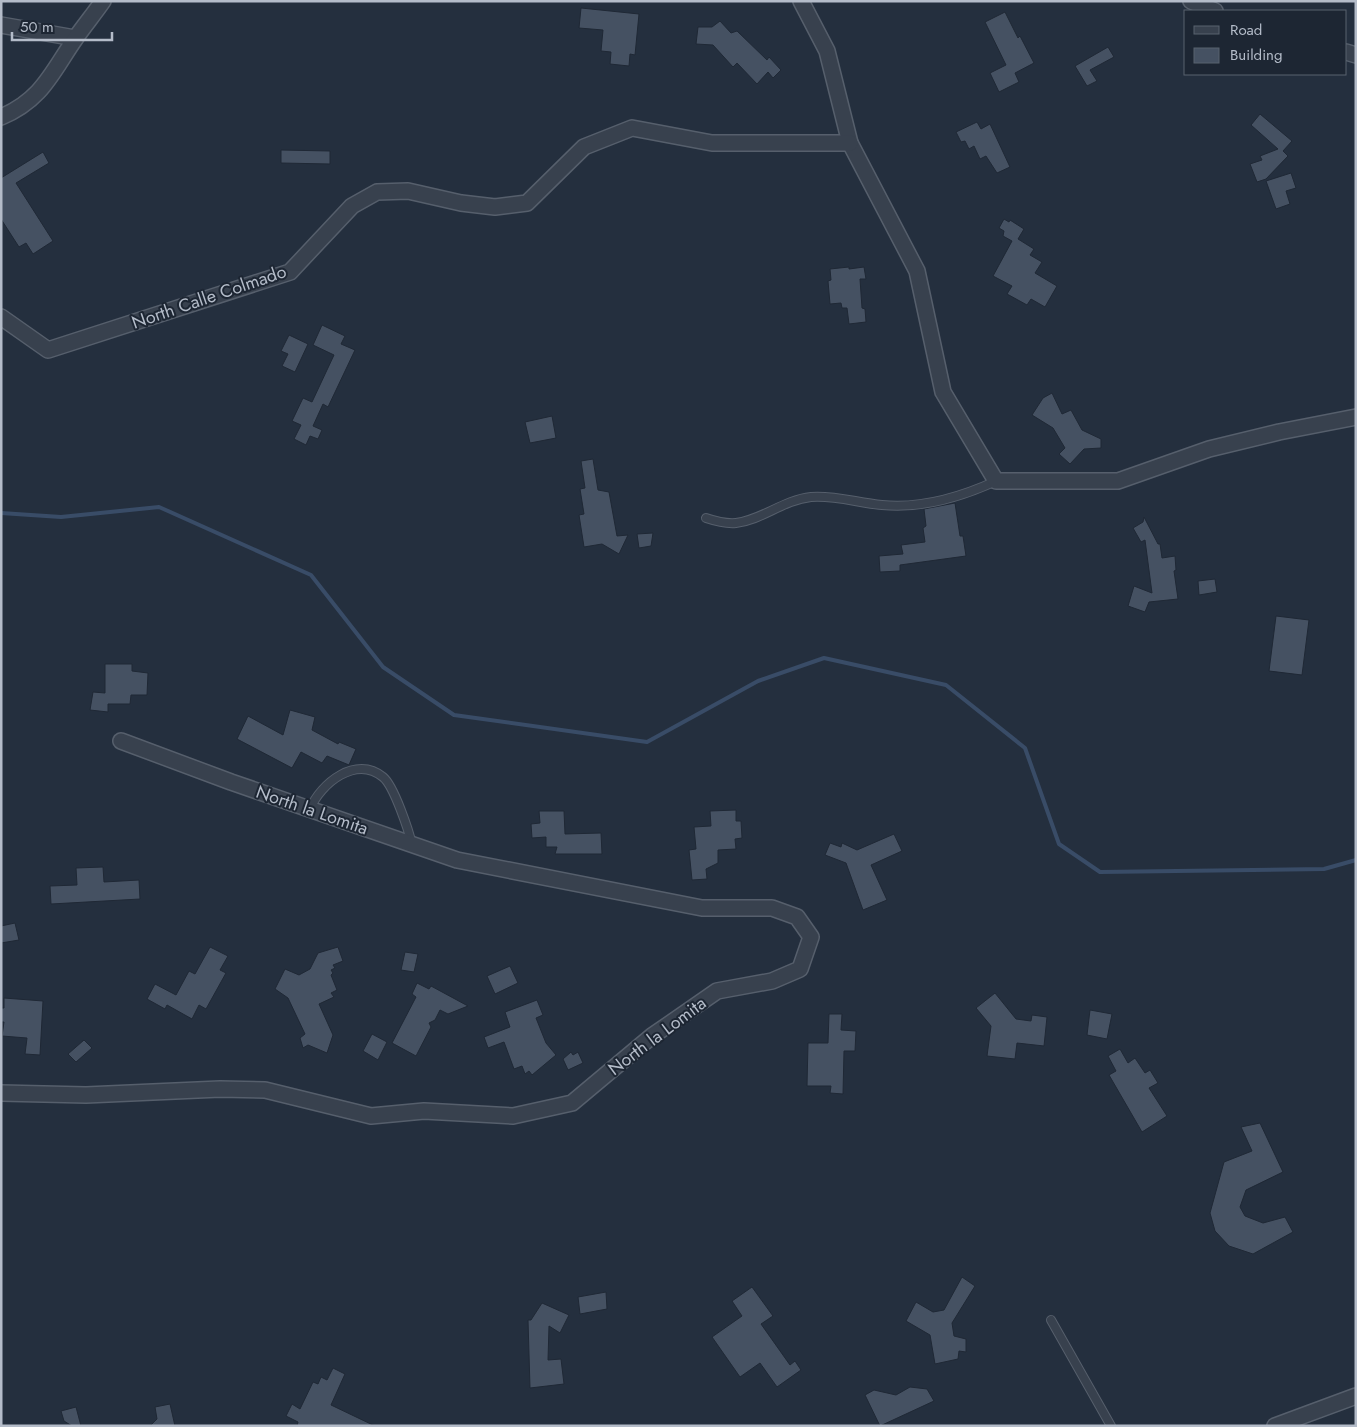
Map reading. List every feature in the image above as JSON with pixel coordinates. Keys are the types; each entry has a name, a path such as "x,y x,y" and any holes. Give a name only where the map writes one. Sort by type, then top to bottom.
{"street":[{"path":"1,117 26,103 47,84 75,38 103,1"},
{"path":"801,1 827,51 850,143 917,271 943,392 996,481 1118,481 1209,449 1356,416"},
{"path":"1191,1 1212,10"},
{"path":"1,25 75,38"},
{"name":"North Calle Colmado","path":"1,317 48,350 290,272 352,206 377,192 408,191 462,203 495,207 528,202 584,146 632,128 712,143 850,143"},
{"name":"North la Lomita","path":"1,1093 86,1095 220,1089 266,1090 371,1116 424,1111 513,1116 572,1103 652,1036 717,991 772,981 800,969 812,937 798,917 772,908 702,908 457,860 310,810 121,741"},
{"path":"1275,1426 1356,1396"}],"lane":[{"path":"706,518 735,523 748,520 791,501 812,497 834,498 883,506 924,504 972,492 996,481"},
{"path":"310,810 314,798 327,784 342,774 358,769 371,770 385,778 407,823 412,845"},
{"path":"1051,1320 1111,1426"}],"building":[{"path":"581,8 639,14 635,55 630,54 629,66 610,64 611,52 601,51 603,30 579,28"},
{"path":"1005,12 1018,38 1020,36 1034,63 1015,73 1019,82 999,92 990,73 1006,65 985,22"},
{"path":"720,21 731,33 737,31 767,60 769,57 781,70 773,78 768,72 757,84 737,63 733,67 713,45 696,44 698,27 712,27"},
{"path":"1108,47 1114,57 1090,70 1097,81 1087,86 1075,66"},
{"path":"1260,114 1292,141 1283,151 1288,156 1266,179 1257,182 1250,164 1262,160 1260,156 1278,149 1251,125"},
{"path":"977,122 981,129 990,124 1010,167 997,173 986,156 980,159 974,146 969,149 965,141 961,142 956,132"},
{"path":"281,150 330,151 330,164 281,163"},
{"path":"43,152 49,163 16,183 53,241 33,254 26,243 19,247 1,219 1,178"},
{"path":"1291,173 1296,188 1286,191 1290,204 1276,209 1266,181"},
{"path":"1004,219 1009,222 1010,220 1024,229 1018,239 1034,249 1030,255 1042,262 1035,273 1057,286 1045,307 1031,299 1027,305 1007,294 1012,286 993,276 1012,241 1003,236 1004,231 999,228"},
{"path":"849,267 849,269 864,267 866,279 860,279 862,308 865,309 866,322 849,324 847,308 842,308 841,303 830,304 828,281 831,280 830,269"},
{"path":"322,325 345,336 341,344 355,350 328,407 323,404 313,426 322,430 318,439 310,436 306,445 294,439 301,425 292,421 303,398 312,402 334,355 313,345"},
{"path":"289,335 308,344 295,372 282,366 288,354 281,351"},
{"path":"1052,393 1062,414 1071,410 1082,430 1101,439 1101,448 1084,449 1070,464 1059,454 1065,448 1053,428 1032,415 1043,398"},
{"path":"552,416 556,438 530,443 525,422"},
{"path":"593,459 598,490 609,492 617,536 628,535 619,554 602,544 584,547 579,515 584,514 580,489 585,488 581,461"},
{"path":"955,503 960,536 963,536 966,556 900,565 900,571 880,572 879,556 903,554 901,545 925,542 923,528 926,526 924,509"},
{"path":"1144,517 1158,544 1160,544 1162,558 1175,556 1176,570 1174,571 1178,599 1149,602 1145,612 1128,606 1134,586 1152,593 1145,540 1141,542 1133,528 1143,522"},
{"path":"653,533 651,546 639,548 637,534"},
{"path":"1215,579 1217,592 1199,595 1198,581"},
{"path":"1276,616 1309,620 1302,675 1269,671"},
{"path":"105,664 132,664 132,671 148,673 147,695 131,695 130,704 108,704 108,712 90,710 93,692 105,693"},
{"path":"290,710 315,717 312,730 338,744 339,742 356,749 349,765 327,756 322,763 301,752 292,768 237,739 248,716 283,735"},
{"path":"736,810 736,821 741,821 742,838 735,839 736,849 718,850 718,863 706,869 707,879 692,880 689,850 696,849 694,827 711,826 710,811"},
{"path":"539,811 564,811 565,834 601,833 602,854 555,854 557,847 546,847 546,837 532,838 531,824 540,823"},
{"path":"894,834 902,851 871,865 887,900 863,910 846,863 825,855 830,843 841,847 842,843 857,850"},
{"path":"103,867 104,882 139,880 140,899 51,904 50,886 77,885 76,868"},
{"path":"15,923 19,940 1,943 1,926"},
{"path":"210,947 228,956 220,970 226,973 206,1009 199,1005 192,1019 167,1005 165,1009 147,999 155,984 176,995 189,971 195,974"},
{"path":"338,947 343,961 333,965 335,968 331,970 337,990 331,993 334,997 319,1004 333,1035 327,1053 308,1045 303,1048 300,1038 305,1034 288,998 275,989 285,969 299,975 310,969 318,953"},
{"path":"405,952 418,954 414,972 401,970"},
{"path":"510,966 518,983 495,994 487,976"},
{"path":"417,983 429,989 431,986 468,1006 448,1014 440,1010 435,1020 429,1023 431,1027 416,1056 392,1043 416,997 412,994"},
{"path":"995,993 1016,1019 1031,1021 1032,1015 1047,1017 1044,1046 1017,1043 1015,1059 987,1056 991,1026 976,1008"},
{"path":"4,998 43,1001 40,1055 25,1054 27,1038 2,1036 4,1022 1,1022 1,1008 4,1008"},
{"path":"537,1000 543,1015 536,1018 546,1043 556,1055 532,1075 529,1071 525,1074 522,1066 514,1069 504,1042 488,1048 484,1037 510,1027 505,1012"},
{"path":"1090,1010 1112,1014 1107,1039 1087,1035"},
{"path":"829,1014 842,1014 841,1030 856,1031 855,1051 844,1051 843,1094 830,1093 831,1086 807,1086 808,1043 828,1043"},
{"path":"372,1034 387,1042 378,1060 363,1051"},
{"path":"84,1040 92,1048 76,1062 68,1054"},
{"path":"1120,1049 1128,1063 1135,1058 1145,1073 1150,1070 1158,1083 1149,1088 1167,1116 1142,1132 1109,1075 1116,1071 1108,1056"},
{"path":"571,1052 573,1055 578,1052 583,1063 568,1070 563,1059"},
{"path":"1260,1123 1283,1172 1246,1190 1240,1207 1245,1216 1263,1223 1285,1217 1293,1232 1253,1254 1229,1246 1215,1231 1210,1213 1224,1162 1252,1151 1241,1127"},
{"path":"962,1277 975,1286 952,1323 954,1336 966,1339 966,1352 959,1351 958,1359 935,1364 930,1335 906,1321 916,1302 933,1312 944,1310"},
{"path":"752,1287 773,1316 761,1324 790,1365 795,1361 801,1370 777,1387 760,1363 740,1377 712,1337 742,1316 732,1301"},
{"path":"606,1292 607,1309 580,1314 578,1297"},
{"path":"542,1303 569,1315 560,1333 549,1326 548,1360 561,1359 564,1384 530,1388 528,1320 531,1320"},
{"path":"333,1368 345,1374 331,1405 375,1426 297,1426 298,1422 286,1416 292,1404 300,1409 313,1382 318,1384 321,1377 327,1380"},
{"path":"910,1387 927,1389 934,1401 880,1426 865,1395 874,1390 896,1395"},
{"path":"170,1404 175,1426 150,1426 157,1419 155,1407"},
{"path":"76,1407 81,1426 72,1426 64,1421 61,1411"}],"waterway":[{"path":"1,513 61,517 159,507 311,575 383,667 454,715 647,742 758,681 824,658 946,685 1025,748 1059,844 1100,872 1324,869 1356,860"}]}
